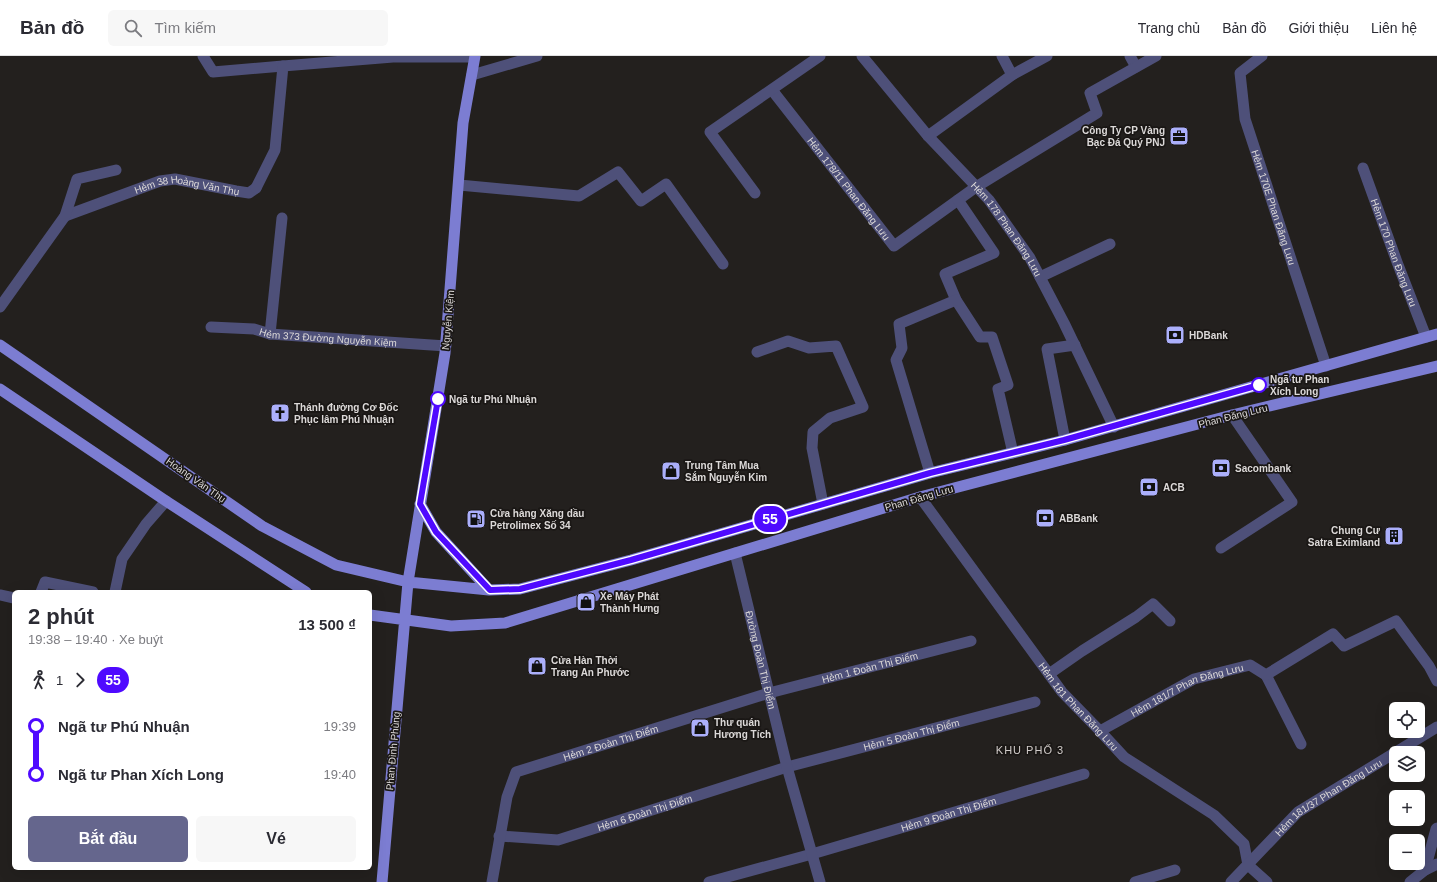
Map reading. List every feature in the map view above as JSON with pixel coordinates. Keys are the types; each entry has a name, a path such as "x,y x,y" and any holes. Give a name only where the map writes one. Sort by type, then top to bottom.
{"main road":[{"name":"Nguyễn Kiệm","path":"408,582 446,346 463,123 475,56"},
{"name":"Phan Đăng Lưu","path":"408,582 490,590 520,589 616,564 930,473 1013,454 1114,427 1432,336"},
{"name":"Hoàng Văn Thụ","path":"0,345 262,526 336,565 408,582"},
{"name":"Phan Đăng Lưu","path":"404,620 451,626 505,623 920,497 1232,415 1437,366"},
{"path":"0,389 294,589"},
{"path":"420,504 436,532 490,590"},
{"name":"Phan Đình Phùng","path":"382,882 408,582"},
{"path":"372,614 404,620"}],"street":[{"path":"203,56 213,72 393,57 475,56"},
{"path":"472,75 537,56"},
{"path":"755,193 710,132 820,56"},
{"name":"Hẻm 178 Phan Đăng Lưu","path":"862,56 928,136 990,200 1030,258 1075,345 1114,427"},
{"path":"1002,56 1012,75"},
{"path":"928,136 1012,75 1047,56"},
{"path":"1130,56 1136,67 1156,56"},
{"name":"Hẻm 170E Phan Đăng Lưu","path":"1262,56 1240,73 1245,119 1326,366"},
{"name":"Hẻm 38 Hoàng Văn Thụ","path":"65,216 160,180 175,179 236,191 250,192 256,188 275,150 283,66"},
{"name":"Hẻm 178/11 Phan Đăng Lưu","path":"772,90 894,246 976,187 1097,113 1090,94 1136,67"},
{"name":"Hẻm 170 Phan Đăng Lưu","path":"1363,168 1397,262 1432,336"},
{"path":"0,307 65,216 77,179 116,170"},
{"path":"459,185 579,196 618,172 641,202 666,184 723,264"},
{"path":"958,200 994,253 945,274 956,300 980,337 992,337 1008,385 998,389 1013,454"},
{"path":"270,334 282,218"},
{"path":"1040,277 1110,244"},
{"path":"930,473 896,360 902,348 899,324 956,300"},
{"name":"Hẻm 373 Đường Nguyễn Kiệm","path":"211,327 254,328 270,334 446,346"},
{"path":"757,352 788,341 809,348 836,346 863,407 830,418 813,432 812,448 823,504"},
{"path":"1064,440 1048,349 1075,345"},
{"path":"1221,548 1292,502 1232,415"},
{"name":"Hẻm 181 Phan Đăng Lưu","path":"920,497 1062,692 1124,757 1214,815 1244,844 1248,865"},
{"path":"115,590 122,558 146,524 166,501"},
{"name":"Đường Đoàn Thị Điểm","path":"735,552 787,767 820,882"},
{"path":"42,590 45,582 83,590"},
{"path":"0,595 12,598"},
{"path":"1049,674 1082,651 1136,618 1153,604 1170,621"},
{"path":"1301,744 1266,675 1333,634 1344,646 1396,621 1433,663 1437,681"},
{"name":"Hẻm 1 Đoàn Thị Điểm","path":"769,693 971,641"},
{"name":"Hẻm 181/7 Phan Đăng Lưu","path":"1100,731 1194,679 1250,666 1266,675"},
{"name":"Hẻm 2 Đoàn Thị Điểm","path":"499,836 507,797 516,772 769,693"},
{"name":"Hẻm 5 Đoàn Thị Điểm","path":"787,767 1035,702"},
{"name":"Hẻm 181/37 Phan Đăng Lưu","path":"1231,882 1298,812 1437,727"},
{"name":"Hẻm 6 Đoàn Thị Điểm","path":"499,836 558,840 787,767"},
{"name":"Hẻm 9 Đoàn Thị Điểm","path":"709,882 812,854 1084,774"},
{"path":"1425,870 1437,828"},
{"path":"492,882 499,836"},
{"path":"1410,882 1425,870 1437,864"},
{"path":"1248,865 1267,882"},
{"path":"1135,882 1175,870"}],"bus line":[{"name":"55","path":"438,399 420,504 436,532 490,590 520,589 631,560 930,473 1013,454 1259,385"}],"place":[{"name":"Công Ty CP Vàng Bạc Đá Quý PNJ","path":"1179,136"},
{"name":"HDBank","path":"1175,335"},
{"name":"Ngã tư Phan Xích Long","path":"1259,385"},
{"name":"Ngã tư Phú Nhuận","path":"438,399"},
{"name":"Thánh đường Cơ Đốc Phục lâm Phú Nhuận","path":"280,413"},
{"name":"Sacombank","path":"1221,468"},
{"name":"Trung Tâm Mua Sắm Nguyễn Kim","path":"671,471"},
{"name":"ACB","path":"1149,487"},
{"name":"ABBank","path":"1045,518"},
{"name":"Cửa hàng Xăng dầu Petrolimex Số 34","path":"476,519"},
{"name":"Chung Cư Satra Eximland","path":"1394,536"},
{"name":"Xe Máy Phát Thành Hưng","path":"586,602"},
{"name":"Cửa Hàn Thời Trang An Phước","path":"537,666"},
{"name":"Thư quán Hương Tích","path":"700,728"}],"district":[{"name":"KHU PHỐ 3","path":"1030,750"}]}
